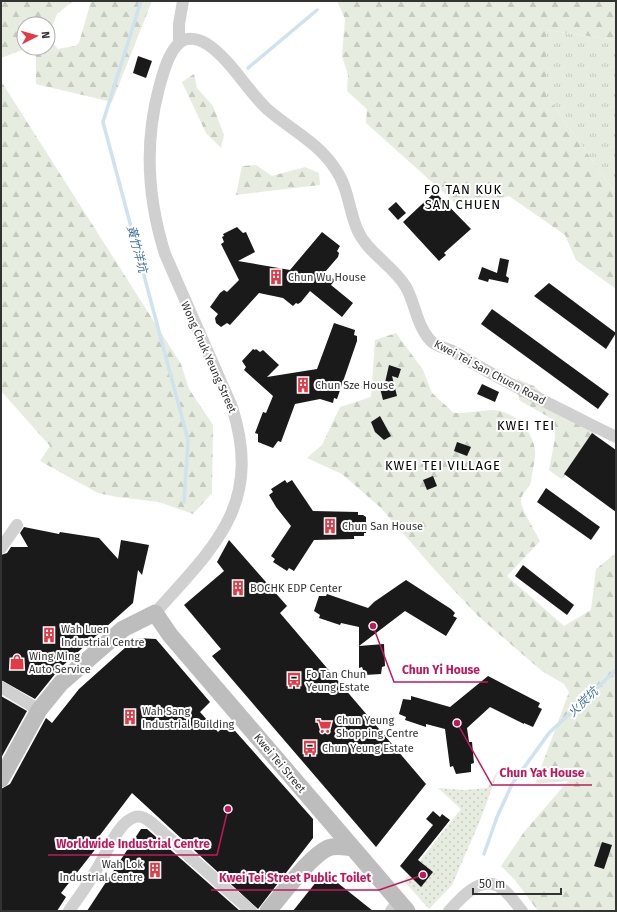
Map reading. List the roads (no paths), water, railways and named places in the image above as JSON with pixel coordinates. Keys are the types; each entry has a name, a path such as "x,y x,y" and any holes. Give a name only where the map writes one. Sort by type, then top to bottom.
{"street":[{"path":"179,43 179,24 183,1"},
{"name":"Kwei Tei San Chuen Road","path":"179,43 187,39 206,43 220,54 250,91 268,109 307,138 326,157 337,171 362,238 397,274 405,286 424,333 435,345 454,351 478,367 616,437"},
{"name":"Wong Chuk Yeung Street","path":"1,779 39,710 61,683 123,629 155,613 208,554 226,527 238,494 242,459 239,429 232,407 173,276 158,232 153,210 149,164 152,121 156,100 168,58 179,43"},
{"path":"1,548 17,525"},
{"name":"Kwei Tei Street","path":"155,613 170,635 352,848 398,908"},
{"path":"1,687 39,710"},
{"path":"69,911 96,872 119,830 126,822 135,817 145,818 152,822 251,911"},
{"path":"268,911 316,856 328,848 341,846 352,848"},
{"path":"449,911 474,888 489,883 499,886 522,911"}],"waterway":[{"name":"黃竹洋坑","path":"141,1 103,122 188,440 184,502"},
{"path":"248,68 317,10"},
{"name":"火炭坑","path":"484,854 497,817 512,784 549,733 616,670"}],"place":[{"name":"Chun Wu House","path":"276,277"},
{"name":"Chun Sze House","path":"303,385"},
{"name":"Chun San House","path":"330,526"},
{"name":"BOCHK EDP Center","path":"238,588"},
{"name":"Chun Yi House","path":"373,626"},
{"name":"Wah Luen Industrial Centre","path":"49,635"},
{"name":"Wing Ming Auto Service","path":"17,662"},
{"name":"Fo Tan Chun Yeung Estate","path":"294,680"},
{"name":"Wah Sang Industrial Building","path":"130,717"},
{"name":"Chun Yat House","path":"457,723"},
{"name":"Chun Yeung Shopping Centre","path":"324,726"},
{"name":"Chun Yeung Estate","path":"310,748"},
{"name":"Worldwide Industrial Centre","path":"228,809"},
{"name":"Wah Lok Industrial Centre","path":"155,870"},
{"name":"Kwei Tei Street Public Toilet","path":"423,875"}],"district":[{"name":"FO TAN KUK SAN CHUEN","path":"463,196"},
{"name":"KWEI TEI","path":"526,425"},
{"name":"KWEI TEI VILLAGE","path":"443,465"}]}
